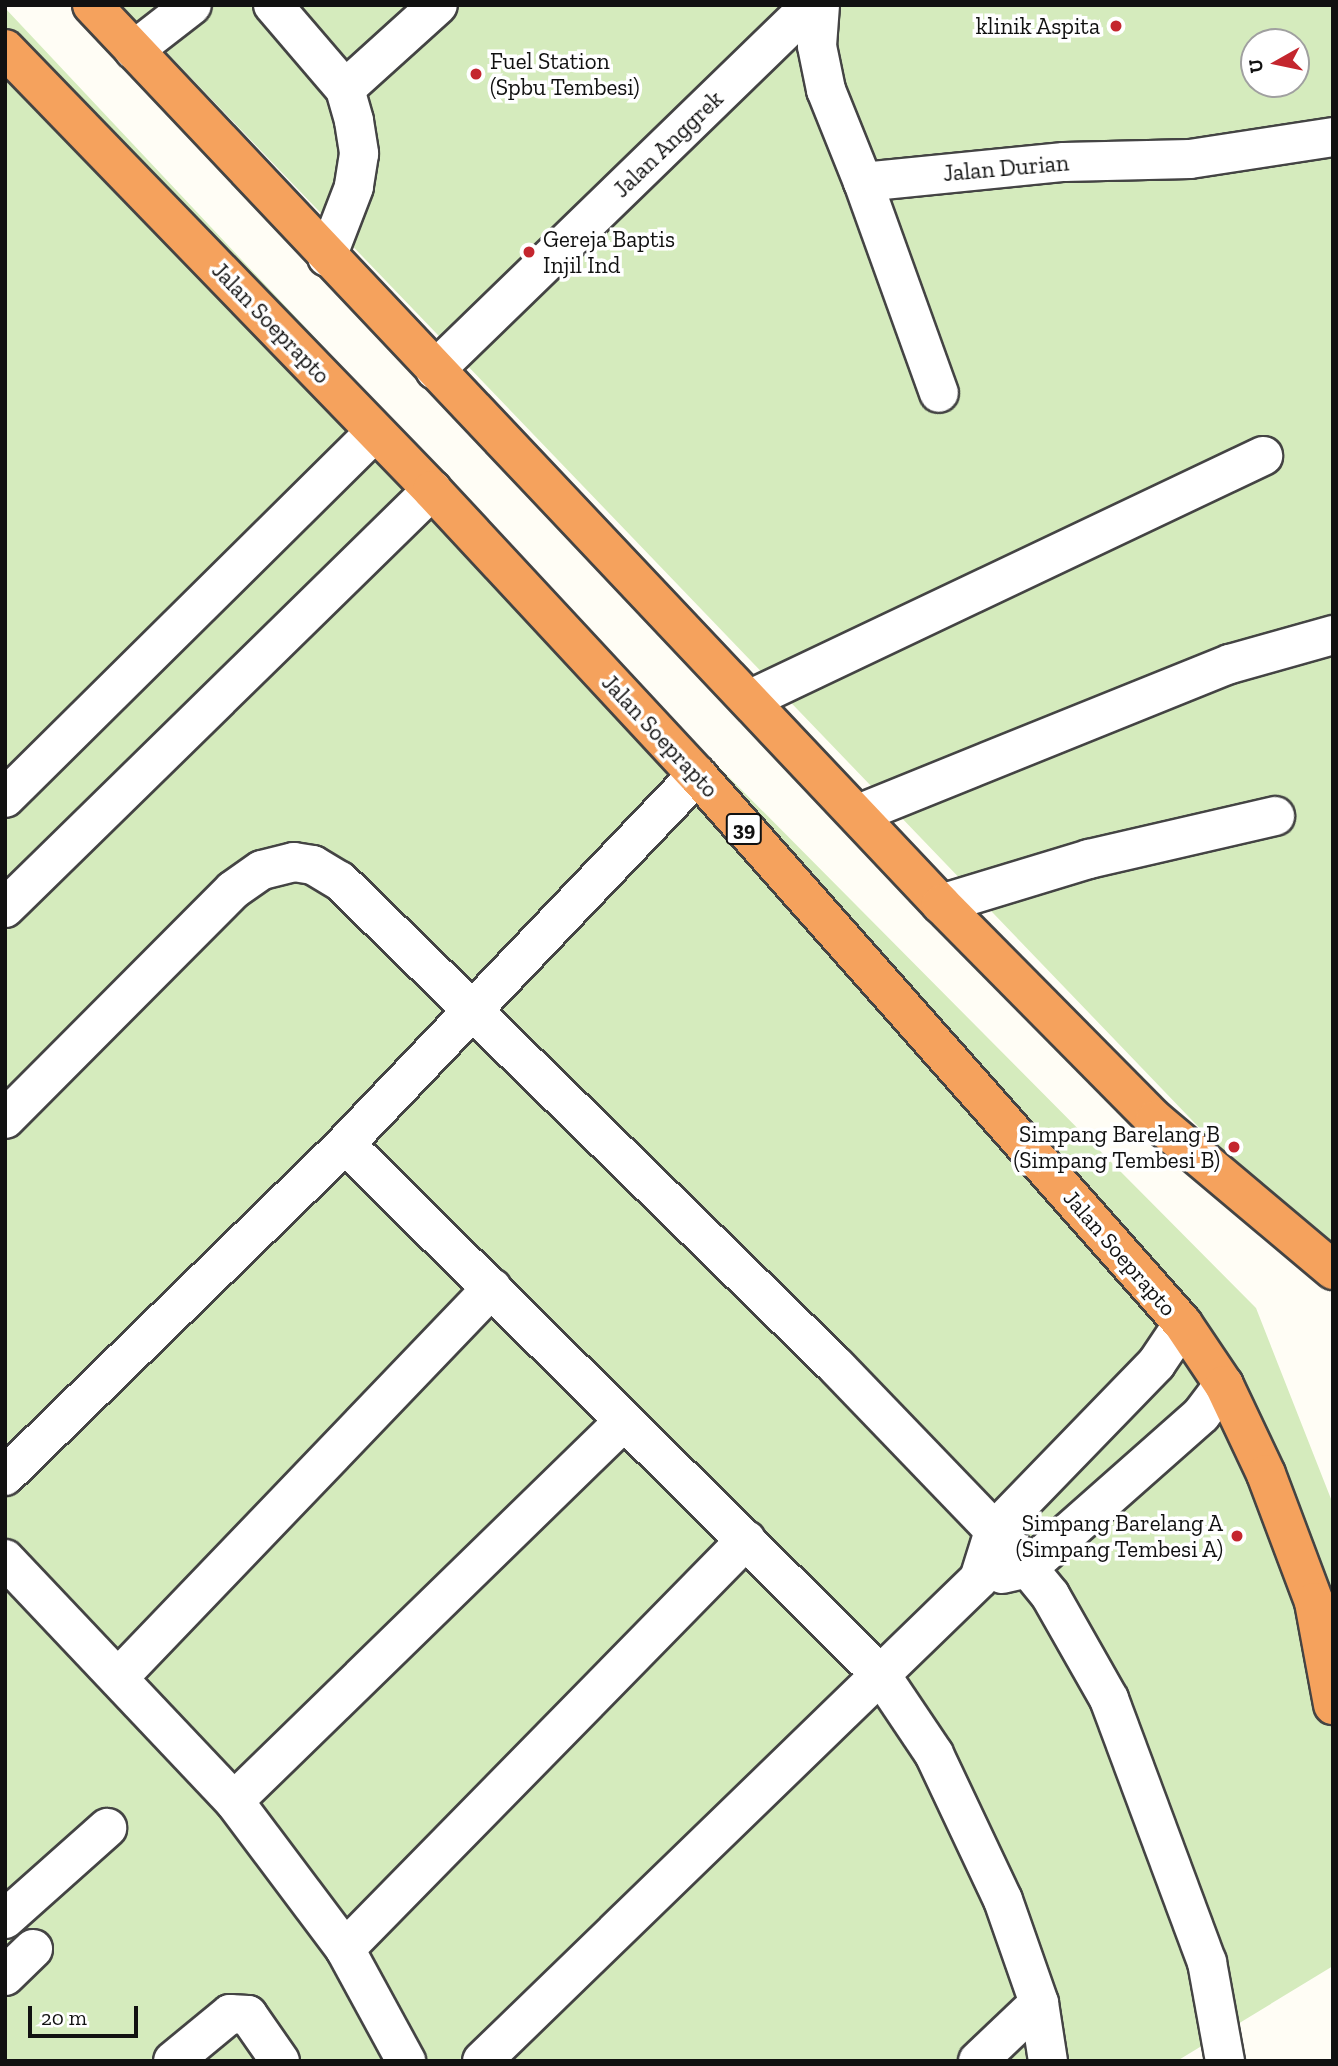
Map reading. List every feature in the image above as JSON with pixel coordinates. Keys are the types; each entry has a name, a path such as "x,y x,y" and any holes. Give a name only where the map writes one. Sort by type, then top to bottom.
{"highway":[{"path":"92,5 327,257 751,699 941,904 1155,1120 1333,1270"},
{"name":"Jalan Soeprapto","path":"5,49 432,491 697,775 1183,1324 1224,1385 1266,1474 1314,1602 1333,1705"}],"street":[{"path":"134,50 192,5"},
{"path":"273,5 345,89 359,155 354,187 327,257"},
{"path":"345,89 438,5"},
{"name":"Jalan Anggrek","path":"435,370 811,5"},
{"path":"820,5 817,46 826,90 863,182 939,393"},
{"name":"Jalan Durian","path":"863,182 1064,162 1190,159 1333,137"},
{"path":"5,798 375,432"},
{"path":"751,699 1263,456"},
{"path":"5,908 432,491"},
{"path":"858,814 1230,664 1333,635"},
{"path":"5,1476 345,1144 475,1012 697,775"},
{"path":"941,904 1089,859 1275,816"},
{"path":"5,1119 233,890 262,870 281,864 313,865 341,881 837,1367 994,1531 1050,1595 1110,1699 1207,1962 1225,2061"},
{"path":"345,1144 492,1288 622,1423 746,1540 881,1675 940,1766 1003,1900 1039,2003 1048,2061"},
{"path":"119,1677 492,1288"},
{"path":"482,2061 979,1579 994,1531 1156,1364 1183,1324"},
{"path":"979,1579 1028,1568 1201,1415 1224,1385"},
{"path":"234,1801 622,1423"},
{"path":"345,1949 746,1540"},
{"path":"5,1559 234,1801 345,1949 406,2061"},
{"path":"5,1919 107,1828"},
{"path":"5,1976 33,1949"},
{"path":"978,2061 1039,2003"},
{"path":"173,2061 230,2014 247,2015 280,2061"}],"green space":[{"path":"121,5 1333,5 1333,1267"},
{"path":"5,8 711,759 1256,1308 1333,1504 1333,1966 1177,2061 5,2061"}],"place":[{"name":"klinik Aspita","path":"1116,26"},
{"name":"Fuel Station (Spbu Tembesi)","path":"476,74"},
{"name":"Gereja Baptis Injil Ind","path":"529,252"},
{"name":"Simpang Barelang B (Simpang Tembesi B)","path":"1234,1147"},
{"name":"Simpang Barelang A (Simpang Tembesi A)","path":"1237,1536"}]}
